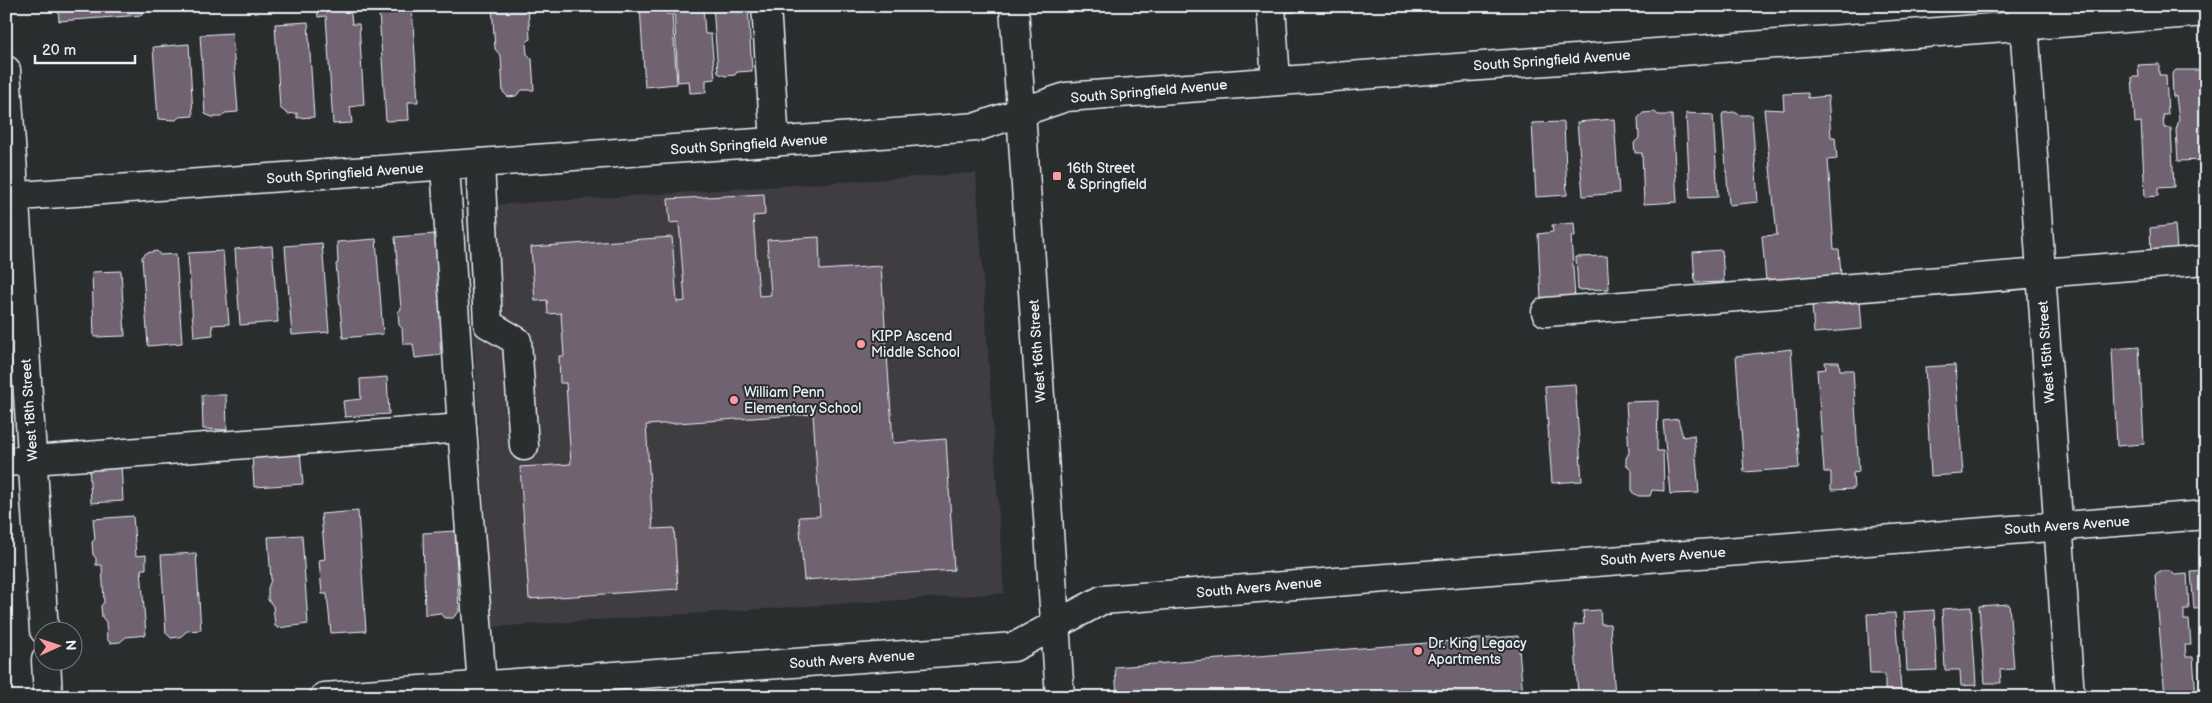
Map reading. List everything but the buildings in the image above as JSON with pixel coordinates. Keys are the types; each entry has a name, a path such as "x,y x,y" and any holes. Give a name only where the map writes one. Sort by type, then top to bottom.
{"street":[{"path":"766,6 775,142"},
{"name":"West 16th Street","path":"1014,6 1060,697"},
{"path":"1271,6 1276,81"},
{"name":"South Springfield Avenue","path":"11,197 978,127 1066,97 1276,81 2024,16 2206,12"},
{"name":"West 15th Street","path":"2024,16 2070,697"},
{"name":"West 18th Street","path":"6,70 19,461 43,620"},
{"path":"480,163 488,324 517,341 524,446"},
{"path":"445,166 462,428 482,685"},
{"path":"1546,312 2206,260"},
{"path":"19,461 462,428"},
{"name":"South Avers Avenue","path":"324,697 1014,647 1102,600 2206,515"},
{"path":"47,670 48,697"}],"shaded area":[{"name":"William Penn Elementary School","path":"976,173 1004,593 492,627 465,207"}],"place":[{"name":"16th Street & Springfield","path":"1057,176"},
{"name":"KIPP Ascend Middle School","path":"861,344"},
{"name":"William Penn Elementary School","path":"734,400"},
{"name":"Dr. King Legacy Apartments","path":"1418,651"}]}
